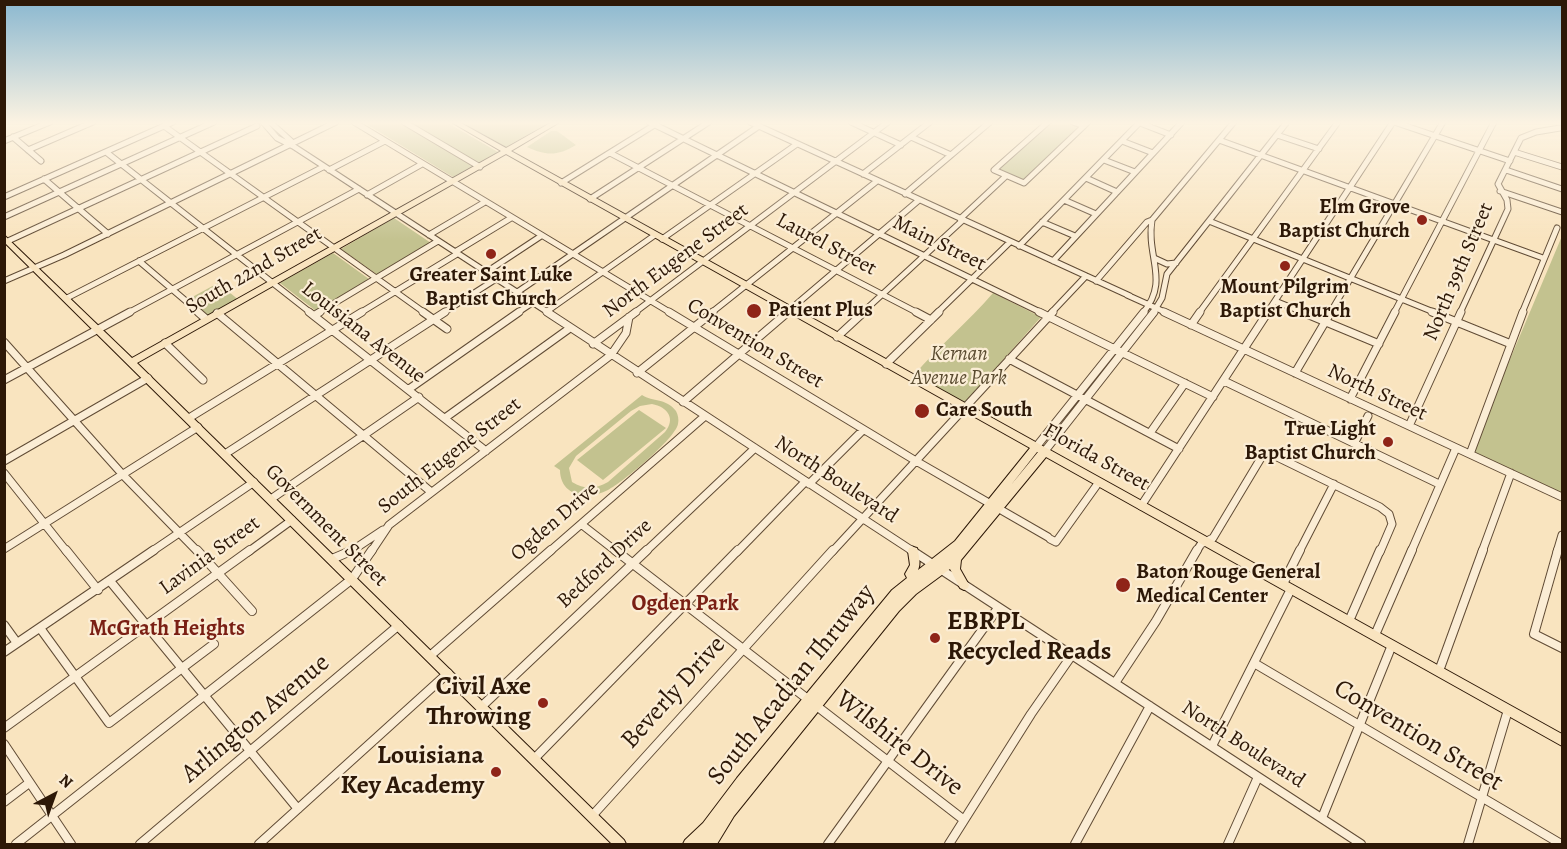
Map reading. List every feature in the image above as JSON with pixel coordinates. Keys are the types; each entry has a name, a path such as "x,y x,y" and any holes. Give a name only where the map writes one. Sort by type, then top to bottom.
{"main road":[{"name":"South 22nd Street","path":"132,362 395,212 489,162"},
{"name":"Florida Street","path":"523,162 1563,740"},
{"name":"Government Street","path":"6,238 620,844"},
{"path":"937,567 956,559 1040,450"},
{"path":"937,567 995,507"},
{"path":"913,551 916,563 910,574 913,579"},
{"path":"956,559 955,570 964,585"},
{"name":"South Acadian Thruway","path":"710,844 730,812 896,593 913,579 937,567"},
{"name":"South Acadian Thruway","path":"698,844 708,826 812,702 895,608 937,567"},
{"path":"689,844 700,831 708,826"}],"street":[{"path":"4,197 84,162"},
{"name":"Louisiana Avenue","path":"119,162 486,451"},
{"path":"4,217 127,162"},
{"path":"6,238 179,162"},
{"path":"214,162 447,329"},
{"path":"6,284 257,162"},
{"name":"North Boulevard","path":"315,162 1361,844"},
{"path":"67,298 264,197 342,162"},
{"name":"Convention Street","path":"418,162 863,430 1052,540 1099,482"},
{"path":"471,162 480,167"},
{"path":"561,183 596,162"},
{"name":"Laurel Street","path":"627,162 931,320"},
{"path":"590,199 649,162"},
{"path":"516,293 708,162"},
{"name":"Main Street","path":"732,162 1213,397"},
{"path":"662,240 771,162"},
{"name":"North Street","path":"836,162 1563,497"},
{"name":"North Eugene Street","path":"593,344 836,162"},
{"path":"863,174 879,162"},
{"path":"905,194 943,162"},
{"path":"1003,162 994,170 1024,183 1046,162"},
{"path":"1019,246 1102,162"},
{"path":"1108,162 1135,172"},
{"path":"1053,261 1145,162"},
{"path":"1096,281 1152,220 1201,162"},
{"path":"1040,450 1163,294 1164,279 1255,162"},
{"path":"1281,162 1543,258"},
{"path":"1191,325 1310,162"},
{"path":"1141,506 1367,162"},
{"path":"1295,374 1420,162"},
{"path":"1350,399 1473,162"},
{"name":"North 39th Street","path":"1409,426 1508,209 1507,200 1498,184 1509,162"},
{"path":"1545,162 1563,167"},
{"path":"367,195 422,164"},
{"path":"1506,170 1563,189"},
{"path":"837,337 925,256 1006,176"},
{"path":"1086,178 1117,192"},
{"path":"44,179 108,234"},
{"path":"637,373 876,181"},
{"path":"4,380 359,189"},
{"path":"1500,191 1563,212"},
{"path":"683,402 919,200"},
{"path":"1064,200 1096,214"},
{"path":"429,235 485,202"},
{"path":"189,418 511,218"},
{"path":"1152,220 1151,230 1157,277 1153,307"},
{"path":"1209,221 1511,344"},
{"path":"1042,222 1075,236"},
{"path":"1470,454 1543,258 1557,228"},
{"path":"546,312 654,235"},
{"path":"485,273 541,236"},
{"path":"315,315 438,241"},
{"path":"886,364 1010,242"},
{"path":"1154,258 1167,264 1176,263"},
{"path":"139,261 206,319"},
{"name":"Beverly Drive","path":"592,816 742,649 1086,276"},
{"path":"225,454 496,279"},
{"name":"North Street","path":"1127,295 1140,299 1153,307"},
{"path":"1140,299 1148,300 1155,297"},
{"path":"1275,301 1379,344"},
{"path":"409,389 532,303"},
{"path":"217,313 430,491"},
{"path":"611,355 626,333 629,318"},
{"path":"445,418 570,328"},
{"path":"4,342 123,475 181,533 252,611"},
{"path":"165,343 202,380"},
{"name":"South Eugene Street","path":"16,844 352,579 383,530 430,491 611,355"},
{"path":"1010,359 1179,449"},
{"path":"4,461 148,378"},
{"path":"1224,381 1439,484"},
{"path":"1150,433 1185,383"},
{"path":"271,499 419,397"},
{"name":"Ogden Drive","path":"430,656 705,416"},
{"path":"1355,442 1368,416"},
{"path":"4,549 198,427"},
{"path":"534,759 807,483 863,430"},
{"name":"Bedford Drive","path":"481,706 754,448"},
{"path":"1375,635 1456,448"},
{"path":"1115,683 1201,544 1213,538 1262,458 1269,453 1380,507 1389,514 1392,524 1349,621"},
{"path":"4,473 98,590"},
{"path":"1439,671 1511,473"},
{"path":"4,652 254,482"},
{"path":"1212,746 1254,663 1334,484"},
{"name":"Lavinia Street","path":"4,728 292,520"},
{"name":"Wilshire Drive","path":"581,524 964,820"},
{"path":"332,559 348,554 383,530"},
{"path":"1563,535 1534,634 1563,648"},
{"path":"110,581 298,809"},
{"path":"828,844 998,608"},
{"path":"4,625 17,643"},
{"name":"Arlington Avenue","path":"140,844 399,625"},
{"path":"40,628 109,723 214,644"},
{"path":"1322,818 1392,645"},
{"path":"949,844 1031,714 1072,655"},
{"name":"Convention Street","path":"1254,663 1561,844"},
{"path":"259,844 448,673"},
{"path":"1075,844 1150,706"},
{"path":"1468,844 1508,710"},
{"path":"4,744 71,844"},
{"path":"1228,844 1258,777"},
{"path":"4,802 29,783"}],"green space":[{"path":"428,162 481,162 453,177"},
{"path":"1007,162 1043,162 1023,180 998,170"},
{"path":"394,218 431,243 378,275 341,249"},
{"path":"1562,236 1562,496 1470,454"},
{"path":"333,253 369,279 316,311 280,283"},
{"path":"218,283 240,301 206,319 185,301"},
{"name":"Kernan Avenue Park","path":"993,293 1041,317 965,403 914,375 974,314"},
{"path":"642,395 668,404 677,413 678,424 668,440 636,470 608,490 592,495 576,494 565,486 560,470 554,466","holes":["652,404 669,414 670,423 665,432 608,482 590,488 572,482 569,468 576,456 631,411 640,406"]},
{"path":"639,410 666,428 603,480 577,460"}],"place":[{"name":"Elm Grove Baptist Church","path":"1422,220"},
{"name":"Greater Saint Luke Baptist Church","path":"491,254"},
{"name":"Mount Pilgrim Baptist Church","path":"1285,266"},
{"name":"Patient Plus","path":"754,311"},
{"name":"Care South","path":"922,411"},
{"name":"True Light Baptist Church","path":"1388,442"},
{"name":"Baton Rouge General Medical Center","path":"1123,585"},
{"name":"EBRPL Recycled Reads","path":"935,638"},
{"name":"Civil Axe Throwing","path":"543,703"},
{"name":"Louisiana Key Academy","path":"496,772"}],"district":[{"name":"Ogden Park","path":"685,605"},
{"name":"McGrath Heights","path":"167,630"}]}
